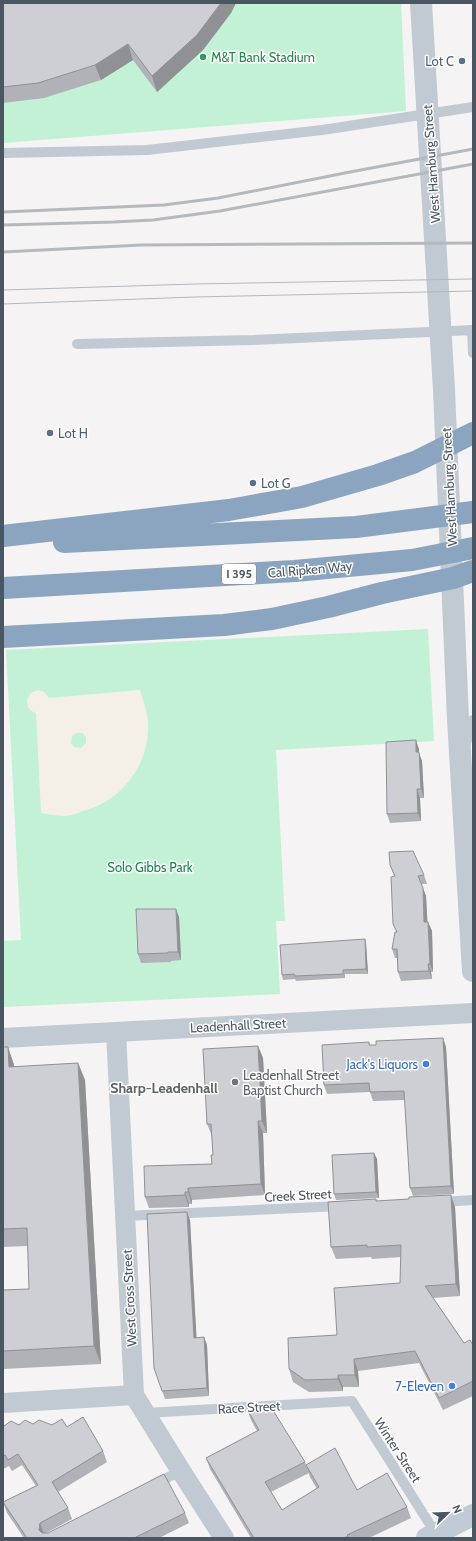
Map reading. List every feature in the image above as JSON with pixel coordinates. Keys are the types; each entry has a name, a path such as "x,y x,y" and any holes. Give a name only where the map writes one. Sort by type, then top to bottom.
{"highway":[{"path":"3,536 229,510 302,497 378,475 414,462 473,434"},
{"path":"3,546 356,527 473,512"},
{"name":"Cal Ripken Way","path":"3,588 295,571 412,560 473,548"},
{"path":"382,593 473,558"},
{"path":"3,637 224,625 328,608 382,593 453,578 473,571"}],"main road":[{"path":"431,1536 473,1515"}],"street":[{"name":"West Hamburg Street","path":"421,3 444,390 461,758 473,971"},
{"name":"Leadenhall Street","path":"3,1038 473,1013"},
{"name":"West Cross Street","path":"116,1032 134,1395"},
{"path":"3,1403 134,1395 224,1538"}],"lane":[{"path":"3,154 147,150 322,130 473,107"},
{"path":"77,344 253,340 472,330 473,353"},
{"path":"461,758 473,720"},
{"path":"431,1202 473,1200"},
{"name":"Creek Street","path":"125,1216 354,1206"},
{"name":"Race Street","path":"146,1413 352,1402"},
{"name":"Winter Street","path":"352,1402 431,1536"},
{"path":"147,1488 181,1471"}],"green space":[{"name":"M&T Bank Stadium","path":"3,3 401,3 406,111 3,143"},
{"name":"Solo Gibbs Park","path":"428,629 434,741 276,750 285,921 276,921 280,994 3,1007 3,941 21,940 6,650"}],"sand":[{"path":"38,690 44,692 49,698 140,690 147,715 147,738 144,753 139,766 131,779 121,790 110,799 97,806 72,815 62,816 41,813 36,713 30,710 27,702 31,693","holes":["76,733 82,733 86,737 86,743 81,748 74,747 71,743 72,736"]}],"building":[{"path":"3,3 221,3 197,35 152,76 128,44 95,65 38,83 3,87"},
{"path":"416,740 416,752 419,752 421,789 417,789 418,813 387,814 386,742"},
{"path":"413,851 424,875 418,876 423,888 424,922 428,922 430,964 428,964 429,971 398,972 397,949 392,949 395,932 397,932 393,924 391,877 395,876 390,865 389,852"},
{"path":"136,909 176,909 178,952 138,954"},
{"path":"365,939 366,969 343,970 343,974 295,976 294,974 282,975 280,945"},
{"path":"443,1038 451,1186 410,1188 404,1091 370,1092 369,1083 324,1085 322,1045 369,1042 369,1045 376,1045 376,1041"},
{"path":"258,1046 262,1121 258,1121 261,1184 188,1188 188,1192 185,1192 185,1195 145,1197 144,1166 212,1164 211,1155 213,1155 211,1124 207,1124 203,1049"},
{"path":"3,1047 8,1047 9,1067 78,1063 94,1346 3,1351 3,1290 29,1289 27,1228 3,1229"},
{"path":"374,1153 376,1192 334,1194 332,1155"},
{"path":"451,1195 456,1284 425,1286 464,1343 470,1340 473,1345 473,1381 439,1398 415,1351 354,1359 355,1375 338,1375 338,1379 305,1380 289,1369 288,1338 337,1335 334,1288 400,1283 401,1245 331,1247 328,1202 376,1199 376,1201 409,1199 409,1197"},
{"path":"187,1212 194,1338 204,1337 207,1388 162,1391 154,1368 147,1214"},
{"path":"271,1407 305,1462 265,1482 282,1510 319,1487 306,1465 335,1448 357,1490 387,1473 407,1507 347,1535 348,1536 344,1538 254,1538 206,1458 259,1430 247,1409"},
{"path":"83,1417 103,1451 52,1482 68,1508 40,1523 39,1530 42,1533 48,1533 164,1474 185,1513 134,1538 27,1538 3,1502 38,1485 18,1454 8,1460 5,1455 3,1456 3,1425 4,1426 11,1421 19,1425 25,1420 33,1424 39,1420 52,1425 62,1419 67,1427"}],"tram line":[{"path":"3,290 195,284 473,279"},
{"path":"3,304 195,297 473,291"}],"railway":[{"path":"3,212 164,205 218,198 473,149"},
{"path":"3,225 153,220 220,211 473,164"},
{"path":"3,252 141,245 473,243"}],"place":[{"name":"M&T Bank Stadium","path":"203,57"},
{"name":"Lot C","path":"462,61"},
{"name":"Lot H","path":"50,433"},
{"name":"Lot G","path":"253,483"},
{"name":"Jack's Liquors","path":"426,1064"},
{"name":"Leadenhall Street Baptist Church","path":"235,1082"},
{"name":"7-Eleven","path":"452,1386"}],"district":[{"name":"Sharp-Leadenhall","path":"164,1088"}]}
